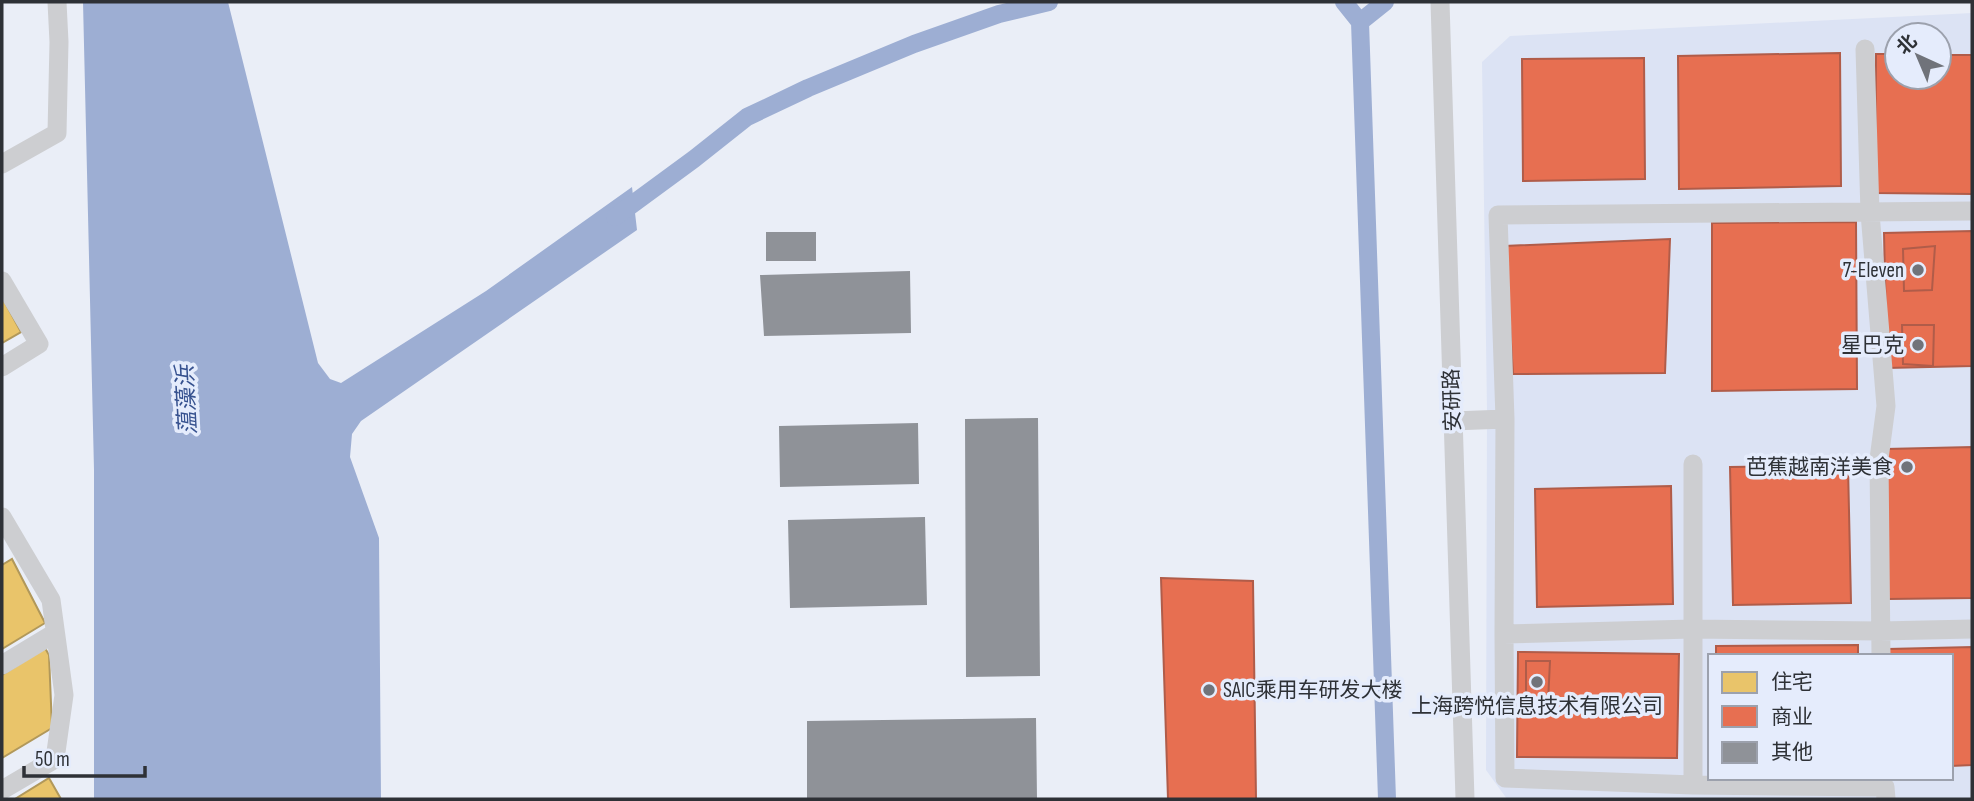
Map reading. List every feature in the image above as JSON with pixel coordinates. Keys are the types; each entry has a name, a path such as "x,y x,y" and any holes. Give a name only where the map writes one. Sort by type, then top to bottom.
{"street":[{"path":"2,164 57,133 57,2"},
{"name":"安研路","path":"1440,7 1465,799"},
{"path":"1865,49 1870,213 1886,406 1879,458 1881,654"},
{"path":"1885,788 1505,778 1505,419 1499,215 1972,211"},
{"path":"2,281 39,344 2,367"},
{"path":"1453,421 1505,419"},
{"path":"1693,464 1693,785"},
{"path":"2,517 9,545 51,600 64,695 55,759 2,790"},
{"path":"1504,634 1692,629 1972,629"},
{"path":"2,665 55,633"}],"shaded area":[{"path":"1972,13 1972,799 1507,799 1486,770 1487,411 1482,62 1510,36"}],"water":[{"name":"蕰藻浜","path":"83,2 228,2 318,363 330,379 341,383 486,291 632,187 637,230 361,421 352,434 350,457 379,538 381,799 94,799 94,470"}],"building: 住宅":[{"path":"2,297 21,332 2,343"},
{"path":"12,559 45,623 2,649 2,565"},
{"path":"45,648 49,655 52,728 2,758 2,675"},
{"path":"49,778 61,799 15,799"}],"building: 商业":[{"path":"1840,53 1841,186 1679,189 1678,56"},
{"path":"1876,54 1883,54 1883,91 1953,91 1953,55 1972,55 1972,194 1875,193"},
{"path":"1644,58 1645,179 1523,181 1522,59"},
{"path":"1856,222 1857,389 1712,391 1712,223"},
{"path":"1972,231 1972,366 1887,368 1884,233"},
{"path":"1670,239 1665,373 1513,374 1505,246"},
{"name":"7-Eleven","path":"1935,246 1932,290 1904,291 1903,249"},
{"name":"星巴克","path":"1902,325 1934,325 1933,366 1903,364"},
{"path":"1972,447 1972,598 1888,599 1886,449"},
{"path":"1848,465 1851,603 1733,605 1730,467"},
{"path":"1671,486 1673,604 1537,607 1535,489"},
{"name":"SAIC乘用车研发大楼","path":"1161,578 1253,581 1256,799 1168,799"},
{"path":"1858,645 1858,654 1716,654 1716,646"},
{"path":"1972,647 1972,765 1953,766 1953,654 1888,654 1888,649"},
{"path":"1518,652 1679,654 1677,758 1517,757"},
{"name":"上海跨悦信息技术有限公司","path":"1526,661 1550,661 1548,702 1526,702"}],"building: 其他":[{"path":"766,232 816,232 816,261 766,261"},
{"path":"910,271 911,333 764,336 760,275"},
{"path":"1038,418 1040,676 966,677 965,419"},
{"path":"918,423 919,484 780,487 779,426"},
{"path":"925,517 927,605 790,608 788,520"},
{"path":"1036,718 1037,799 807,799 807,721"}],"waterway":[{"path":"615,217 747,117 808,88 914,44 999,14 1049,2"},
{"path":"1344,2 1360,22 1387,799"},
{"path":"1360,22 1385,2"}],"place":[{"name":"7-Eleven","path":"1918,270"},
{"name":"星巴克","path":"1918,345"},
{"name":"芭蕉越南洋美食","path":"1907,467"},
{"name":"上海跨悦信息技术有限公司","path":"1537,682"},
{"name":"SAIC乘用车研发大楼","path":"1209,690"}]}
